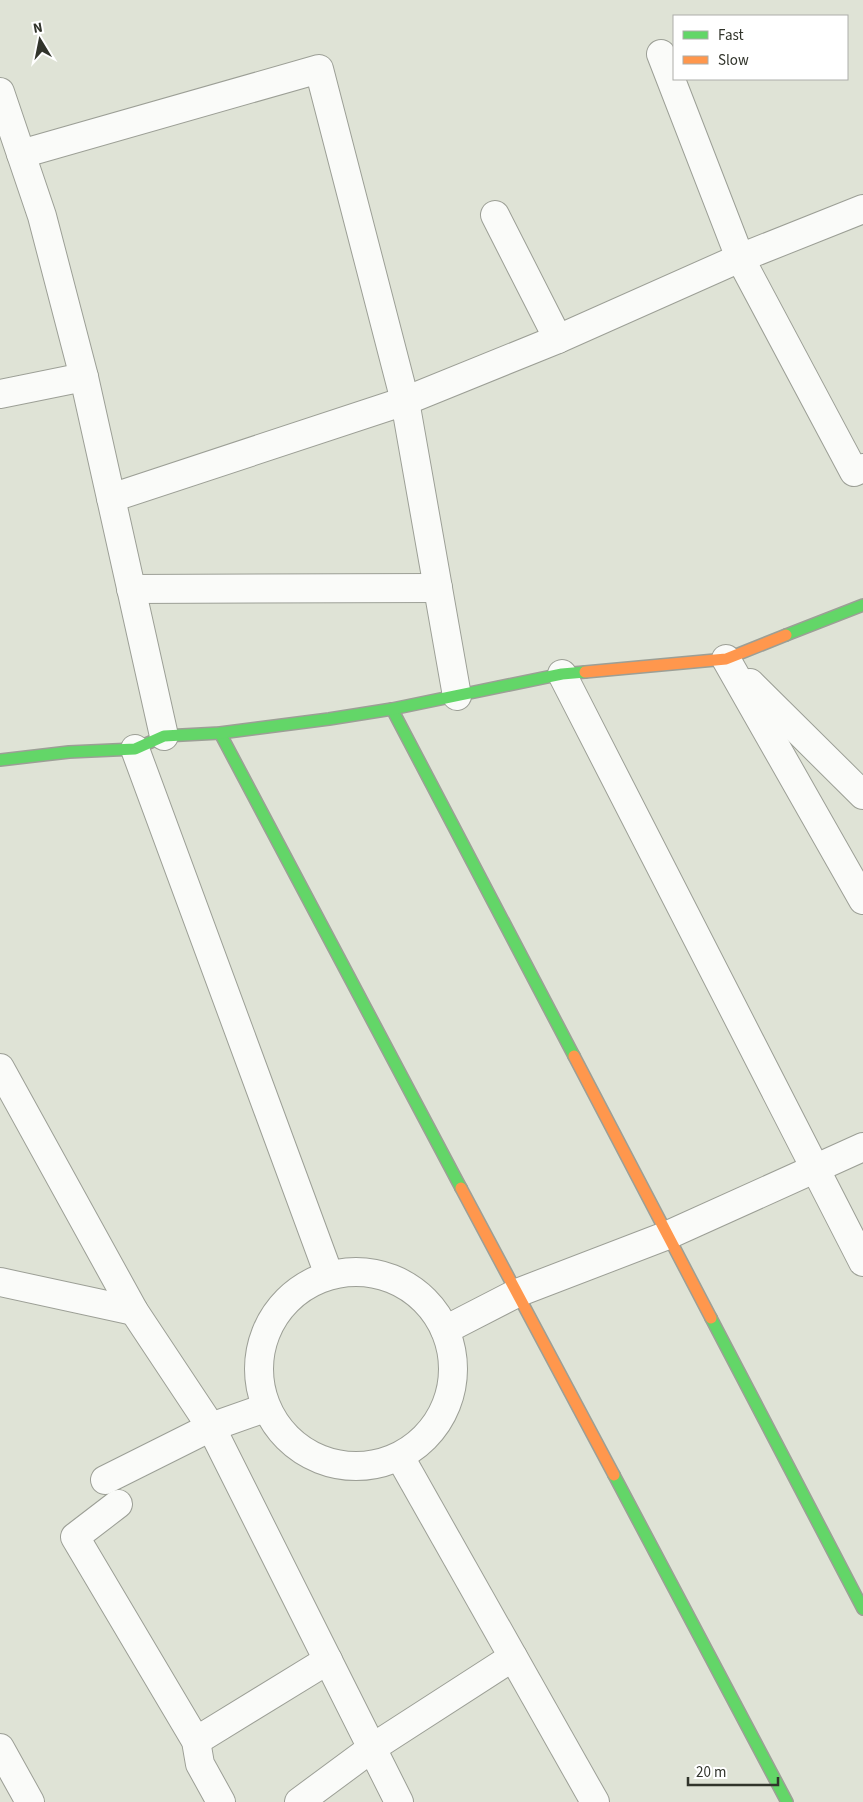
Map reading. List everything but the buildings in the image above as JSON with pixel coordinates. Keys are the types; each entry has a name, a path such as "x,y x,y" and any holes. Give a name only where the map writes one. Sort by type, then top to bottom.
{"street":[{"path":"661,54 740,258 854,472 863,468"},
{"path":"21,154 319,69 406,401 458,696"},
{"path":"0,92 42,216 84,377 164,736"},
{"path":"111,498 406,401 558,339 740,258 863,209"},
{"path":"495,216 558,339"},
{"path":"0,394 84,377"},
{"path":"131,589 438,588"},
{"path":"0,760 69,752 135,748 164,736 220,733 392,709 562,674 726,659 863,605"},
{"path":"726,659 863,795"},
{"path":"726,659 863,900"},
{"path":"562,674 863,1262"},
{"path":"392,709 863,1609"},
{"path":"220,733 787,1802"},
{"path":"135,748 329,1275"},
{"path":"0,1068 134,1311 211,1427 399,1802"},
{"path":"445,1330 517,1293 668,1235 863,1147"},
{"path":"362,1271 395,1278 422,1296 442,1320 453,1350 454,1382 444,1413 426,1438 400,1457 369,1466 337,1465 307,1454 282,1434 265,1408 258,1375 261,1342 276,1312 299,1289 329,1275 362,1271"},
{"path":"0,1282 134,1311"},
{"path":"105,1480 211,1427 265,1408"},
{"path":"400,1457 596,1802"},
{"path":"118,1504 75,1537 196,1741 200,1764 221,1802"},
{"path":"299,1802 372,1748 513,1657"},
{"path":"196,1741 328,1660"},
{"path":"0,1748 30,1802"}],"traffic: fast":[{"path":"786,635 863,605"},
{"path":"0,760 69,752 135,749 164,736 220,733 329,719 392,709 562,674 585,672"},
{"path":"392,709 574,1056"},
{"path":"220,733 461,1188"},
{"path":"711,1318 863,1609"},
{"path":"614,1475 787,1802"}],"traffic: slow":[{"path":"585,672 726,659 786,635"},
{"path":"574,1056 711,1318"},
{"path":"461,1188 614,1475"}]}
